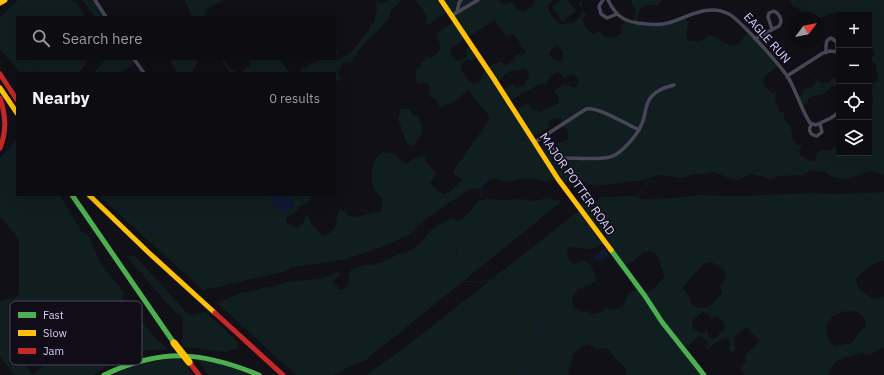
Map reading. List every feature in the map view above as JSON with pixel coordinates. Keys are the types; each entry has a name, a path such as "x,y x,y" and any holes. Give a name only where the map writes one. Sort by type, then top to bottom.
{"main road":[{"path":"0,3 5,0"},
{"name":"MAJOR POTTER ROAD","path":"441,0 454,14 558,179 645,296 662,322 704,375"},
{"path":"0,74 16,98"},
{"path":"0,88 16,112"},
{"path":"0,98 5,123 4,140 0,148"},
{"path":"73,196 174,343 199,375"},
{"path":"90,196 148,252 283,375"},
{"path":"142,360 159,356 198,356 217,359 259,375"},
{"path":"104,375 126,365"}],"street":[{"path":"95,0 105,16"},
{"path":"454,14 461,0"},
{"path":"454,14 478,0"},
{"name":"EAGLE RUN","path":"603,0 599,6 601,14 607,18 617,14 629,21 659,24 668,23 700,11 717,10 734,16 787,76 808,120 812,124 810,127 810,132 812,135 817,136 822,132 820,124 836,114"},
{"path":"608,0 617,14"},
{"path":"755,39 779,26 781,22 779,14 774,11 769,13 768,17 772,29"},
{"name":"EAGLE RUN","path":"826,52 826,43 828,39 832,38 837,42 838,48"},
{"name":"EAGLE RUN","path":"787,76 826,52 836,52"},
{"path":"135,60 143,72"},
{"path":"545,136 557,154 563,158 610,157 618,153 639,130 647,102 652,94 661,89 674,85"},
{"path":"535,142 586,109 590,108 607,114 639,130"},
{"path":"812,124 820,124"}],"shaded area":[{"path":"18,0 70,0 77,3 85,16 16,16 16,60 88,60 85,65 80,72 19,72 0,49 0,18"},
{"path":"82,0 95,0 105,16 94,16"},
{"path":"185,0 224,0 206,10 204,16 192,16"},
{"path":"389,0 400,0 399,3 390,11 390,17 364,43 351,62 343,63 338,74 341,79 336,83 336,72 302,72 300,69 315,62 323,60 336,60 336,57 337,60 351,53 370,29 369,26 375,21 377,11 376,1 381,3"},
{"path":"416,0 498,0 504,4 513,2 517,10 523,12 532,6 534,0 553,0 548,5 550,14 555,20 563,25 572,23 579,18 582,10 579,4 582,0 583,12 586,15 583,20 586,28 594,34 601,31 603,36 610,37 622,33 621,28 625,21 633,22 636,10 632,5 631,0 662,0 658,6 642,6 638,14 637,22 659,24 685,16 688,24 686,36 689,41 702,40 706,38 707,35 715,37 727,44 736,45 739,44 742,38 748,33 778,66 765,76 763,82 770,92 776,93 775,96 778,109 781,112 785,112 784,119 791,129 793,141 796,145 802,145 799,151 800,155 810,161 814,161 820,150 830,150 836,146 836,156 872,156 872,83 875,83 878,79 876,64 872,62 872,58 875,54 872,48 872,12 836,12 836,14 831,13 824,16 824,12 801,12 798,7 793,7 790,2 791,0 884,0 884,175 869,171 857,176 840,179 825,172 811,170 803,175 781,176 769,179 751,174 739,180 731,179 714,172 693,174 681,179 658,175 643,180 595,186 585,183 577,178 562,184 556,177 547,182 526,178 506,182 494,178 490,179 481,188 468,190 423,221 410,234 385,246 343,260 292,266 287,271 203,290 99,196 274,196 291,207 293,202 290,196 312,196 307,203 300,205 296,212 287,217 286,221 288,224 296,228 303,222 307,214 312,225 315,226 318,232 324,235 330,233 337,225 336,218 340,208 349,216 354,217 381,211 383,198 375,191 373,186 372,168 376,158 383,152 395,154 400,161 404,163 409,163 413,159 426,155 427,156 425,159 427,163 436,173 430,184 444,195 450,192 463,180 454,174 454,170 482,131 490,117 468,90 457,100 439,108 436,99 429,97 429,85 426,83 417,84 415,70 421,67 421,63 425,60 425,56 431,58 438,53 440,48 436,34 455,21 448,11 428,25 426,23 427,17","holes":["495,20 506,37 514,34 526,52 522,55 516,55 512,62 508,64 504,65 501,61 487,68 486,67 480,81 474,83 469,81 460,68 461,64 467,60 471,61 478,56 471,46 466,49 467,55 465,58 458,61 452,55 451,48","556,45 563,51 563,58 560,61 552,59 550,51 556,47","523,68 528,71 529,76 524,85 517,88 512,84 502,91 497,83 508,73 513,71","556,73 561,74 564,78 571,74 576,76 579,82 576,87 573,88 565,84 554,90 559,98 558,103 540,112 531,109 529,103 515,111 509,101 538,85 547,83 548,79","554,118 561,120 561,126 566,129 569,138 563,142 560,142 554,147 550,147 546,142 538,147 532,137 549,128 548,123"]},
{"path":"562,0 568,0 576,11 562,22 552,7"},
{"path":"105,60 136,60 137,63 122,72 95,72"},
{"path":"170,60 198,60 192,72 176,72"},
{"path":"222,60 225,60 230,68 236,72 229,72"},
{"path":"249,60 281,60 288,72 240,72 250,65"},
{"path":"814,77 822,84 829,82 832,78 836,79 836,86 833,86 823,93 811,97 807,100 808,103 801,106 797,98 803,94 802,90 814,86 816,83"},
{"path":"401,109 410,109 413,115 419,116 422,126 422,133 414,146 407,144 398,119"},
{"path":"16,140 16,196 61,196 81,231 89,236 100,262 124,293 122,297 125,301 10,301 10,365 24,365 32,374 44,365 109,365 93,375 15,375 0,357 0,301 17,297 19,294 19,240 0,216 0,158"},
{"path":"884,192 884,261 868,268 856,280 858,288 873,299 884,297 884,348 870,355 862,353 837,360 828,373 829,375 744,375 740,368 746,361 745,355 760,340 751,333 748,327 738,333 734,338 734,345 736,349 733,354 729,348 731,344 728,338 723,338 704,351 708,345 708,342 701,336 685,349 705,375 626,375 624,367 609,350 606,348 597,350 590,344 580,348 572,356 573,359 568,368 569,375 366,375 403,349 581,209 580,206 586,202 596,201 601,197 635,196 641,199 675,198 699,195 738,196 810,193 840,194","holes":["605,243 623,266 635,260 644,252 651,251 657,255 664,273 664,277 654,289 643,293 639,287 627,295 625,303 620,308 610,309 606,307 600,312 592,314 588,311 582,312 574,307 572,298 580,289 591,285 597,280 588,263 582,260 573,264 569,260 567,249 575,247 587,249 596,248","712,262 724,271 726,278 720,286 722,293 719,297 709,306 701,308 692,304 683,288 689,279 704,264","703,312 710,316 712,320 714,317 717,317 724,322 725,327 723,331 720,332 718,337 713,339 709,337 707,331 708,327 705,332 701,333 693,328 693,322","844,312 857,312 864,317 866,325 852,343 835,346 829,342 826,326 835,315"]},
{"path":"546,198 562,201 369,356 367,360 359,362 333,375 296,375 217,303 241,293 271,287 286,282 323,278 338,272 341,274 333,281 340,290 342,290 349,283 348,276 351,270 365,265 380,263 399,254 406,253 422,242 429,232 437,226 453,217 453,219 457,221 465,217 478,202 485,199 520,199 535,201"},
{"path":"134,255 187,313 191,315 205,312 239,343 238,348 225,352 185,347 182,348 183,317 176,313 127,257"},
{"path":"142,321 158,341 169,350 147,350 142,352"},
{"path":"180,358 194,375 112,375 128,368 162,360"},
{"path":"196,358 224,364 251,375 209,375"}],"water":[{"path":"269,196 292,196 294,208 287,213 280,212 271,201"},
{"path":"605,249 609,256 597,260 594,258 595,255"}],"waterway":[{"path":"9,9 16,29"},
{"path":"34,60 41,72"},
{"path":"608,243 620,220 689,126 704,99 720,86 730,69 741,66"},
{"path":"524,139 509,144 498,156 486,164 480,179 481,195 474,213 456,228 460,239 457,247 455,276 459,281 479,282 517,277 527,270 551,288 559,300 550,313 543,318 542,332 526,359 527,375"},
{"path":"113,196 133,216 150,228 159,226 161,217 177,208 178,196"},
{"path":"558,296 575,280 584,267 596,258"},
{"path":"134,261 182,314 198,338 212,352"},
{"path":"218,367 223,367 231,375"}],"traffic: fast":[{"path":"73,196 174,343"},
{"path":"611,250 662,322 704,375"},
{"path":"142,361 163,357 200,357 238,367 259,375"},
{"path":"104,375 128,365"}],"traffic: slow":[{"path":"0,3 5,0"},
{"path":"441,0 558,179 611,250"},
{"path":"0,88 16,112"},
{"path":"90,196 148,252 215,313"},
{"path":"174,343 189,362"}],"traffic: jam":[{"path":"0,74 16,98"},
{"path":"0,98 4,111 5,123 4,135 0,148"},
{"path":"215,313 283,375"},
{"path":"189,362 199,375"}]}
